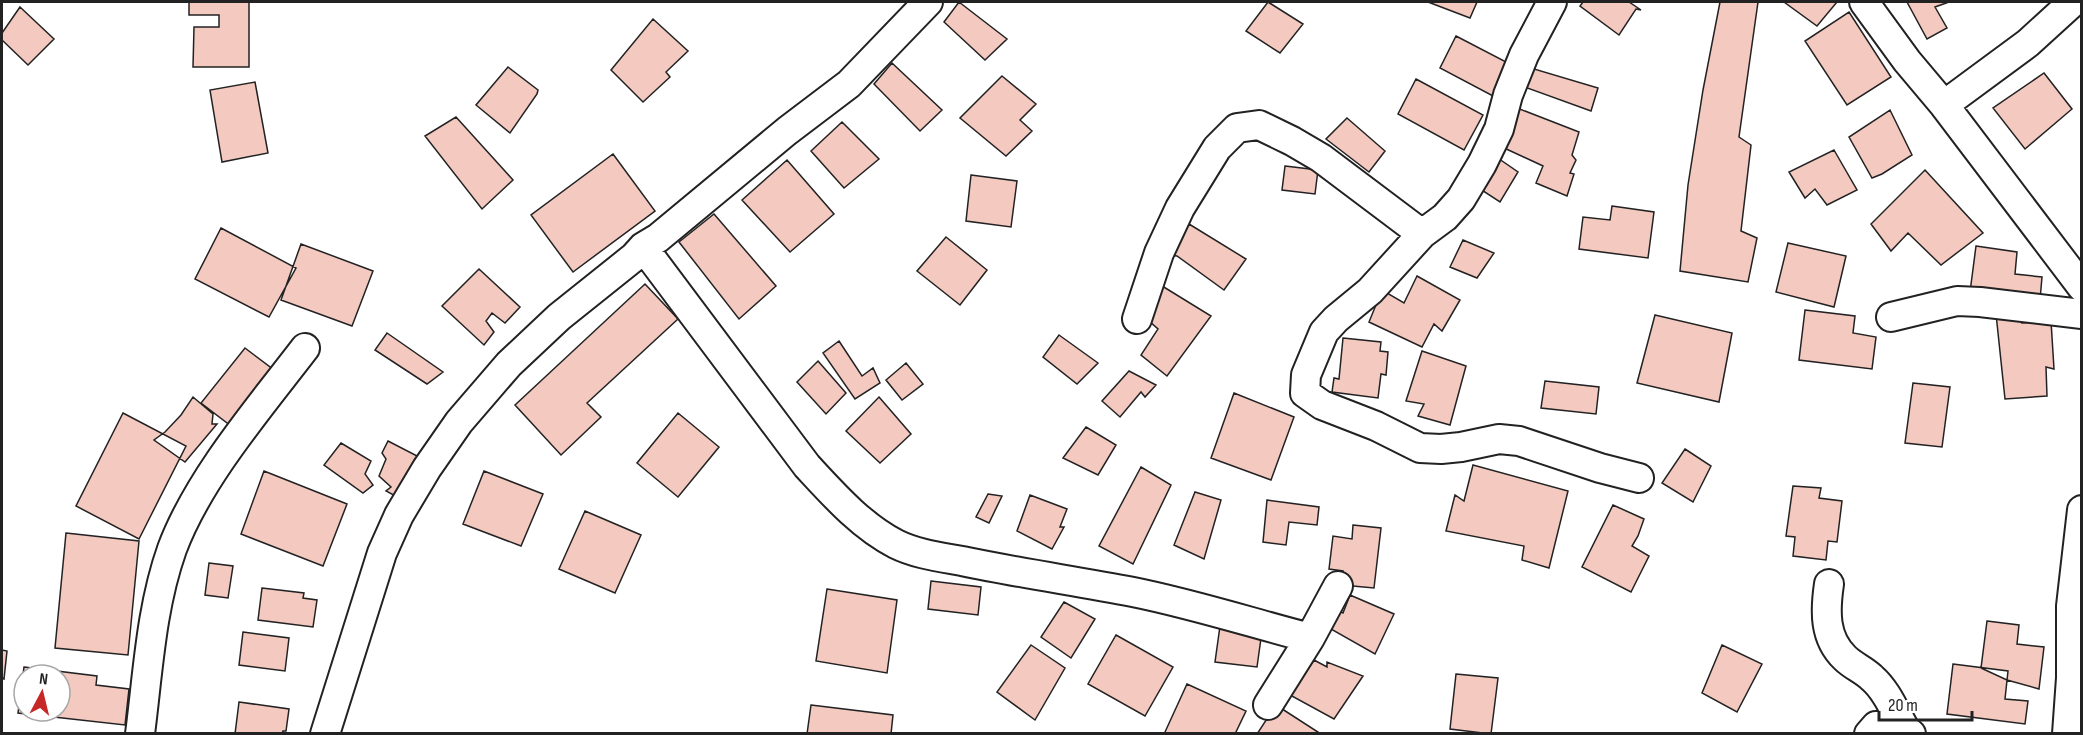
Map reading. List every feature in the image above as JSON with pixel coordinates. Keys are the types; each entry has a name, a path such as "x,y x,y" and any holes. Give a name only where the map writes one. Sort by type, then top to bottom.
{"street":[{"path":"325,734 382,553 399,515 427,468 459,422 509,364 559,317 787,131 849,84 928,2"},
{"path":"1552,2 1520,65 1508,95 1499,129 1461,199 1445,217 1422,234 1370,291 1324,332 1306,375 1305,393 1322,405 1376,426 1420,448 1461,447 1499,439 1519,441 1600,468 1639,478"},
{"path":"1864,2 2082,287"},
{"path":"1944,105 2028,43 2073,2"},
{"path":"1137,319 1159,253 1180,208 1217,148 1237,128 1259,125 1292,141 1321,158 1422,234"},
{"path":"643,247 807,466 861,519 897,545 914,551 1002,570 1135,593 1310,638"},
{"path":"1891,317 1957,301 2082,314"},
{"path":"140,734 159,595 172,550 185,519 220,461 305,348"},
{"path":"2067,734 2071,678 2071,606 2082,510"},
{"path":"1829,584 1827,628 1836,648 1884,691 1908,731"},
{"path":"1268,705 1310,638 1338,586"},
{"path":"1869,734 1876,726 1908,731"}],"building":[{"path":"189,2 249,2 249,67 193,67 194,27 219,27 219,15 189,15"},
{"path":"959,2 1007,39 985,60 944,22"},
{"path":"1268,2 1303,24 1280,53 1246,31"},
{"path":"1428,2 1477,2 1470,18"},
{"path":"1583,2 1629,2 1641,10 1636,9 1619,35 1580,6"},
{"path":"1720,2 1758,2 1739,137 1751,145 1741,231 1757,238 1748,282 1680,271 1688,185"},
{"path":"1784,2 1837,2 1817,26"},
{"path":"1907,2 1949,2 1935,7 1947,28 1927,39"},
{"path":"20,7 54,39 28,65 2,40 2,33"},
{"path":"1849,12 1891,77 1847,105 1805,41"},
{"path":"653,19 688,51 666,72 670,77 643,102 611,70"},
{"path":"1456,36 1510,64 1493,96 1440,68"},
{"path":"892,63 942,110 920,131 874,84"},
{"path":"1517,64 1598,88 1591,111 1511,82"},
{"path":"508,67 538,90 510,133 476,105"},
{"path":"2044,73 2072,109 2025,149 1993,108"},
{"path":"1002,76 1036,104 1020,120 1032,131 1006,156 960,118"},
{"path":"1416,79 1483,115 1464,150 1398,114"},
{"path":"255,82 268,153 222,162 210,90"},
{"path":"1512,106 1579,132 1572,155 1576,160 1570,173 1574,174 1567,196 1536,183 1543,166 1502,147"},
{"path":"1890,110 1912,155 1872,178 1849,137"},
{"path":"456,117 513,180 482,209 425,136"},
{"path":"1347,118 1385,151 1369,172 1326,139"},
{"path":"842,122 879,159 844,188 811,151"},
{"path":"1834,150 1857,190 1827,205 1815,189 1805,198 1789,172"},
{"path":"613,154 655,211 573,272 531,215"},
{"path":"1492,154 1518,172 1500,202 1474,185"},
{"path":"787,160 834,214 790,252 742,200"},
{"path":"1285,166 1318,170 1315,194 1282,190"},
{"path":"1925,170 1983,233 1941,265 1908,233 1891,251 1871,224"},
{"path":"971,175 1017,181 1011,227 966,221"},
{"path":"1612,206 1654,212 1648,258 1579,249 1583,217 1610,220"},
{"path":"714,214 776,286 739,319 679,242"},
{"path":"1189,224 1246,259 1224,290 1177,256 1167,255"},
{"path":"221,228 296,268 269,317 195,279"},
{"path":"946,237 987,270 960,305 917,271"},
{"path":"1463,240 1494,253 1477,278 1450,267"},
{"path":"1788,243 1846,256 1834,307 1776,292"},
{"path":"301,244 373,271 352,326 281,300"},
{"path":"1976,246 2017,252 2015,274 2042,277 2040,300 1970,292"},
{"path":"479,269 520,307 505,323 492,313 486,321 494,332 484,345 442,306"},
{"path":"1417,276 1460,300 1442,331 1434,324 1422,347 1369,322 1382,290 1404,303"},
{"path":"1154,281 1211,316 1167,376 1141,355 1158,329 1133,307"},
{"path":"645,284 678,319 587,403 601,417 561,455 515,405"},
{"path":"1805,310 1855,316 1853,333 1876,337 1872,369 1799,360"},
{"path":"2024,313 2022,323 2051,321 2054,369 2046,367 2047,396 2005,399 1996,314"},
{"path":"1655,315 1732,333 1719,402 1637,383"},
{"path":"387,333 443,372 427,384 375,350"},
{"path":"1059,335 1098,363 1077,384 1043,357"},
{"path":"1343,338 1381,342 1380,351 1388,352 1386,375 1381,374 1378,398 1332,392 1334,378 1339,379"},
{"path":"839,341 862,376 873,368 880,383 855,399 823,353"},
{"path":"245,348 274,370 231,426 201,403"},
{"path":"1422,351 1466,366 1450,425 1418,416 1424,404 1406,401"},
{"path":"818,361 846,393 826,414 797,382"},
{"path":"906,363 923,384 902,400 886,380"},
{"path":"1129,371 1156,385 1145,397 1141,392 1120,417 1102,401"},
{"path":"1545,381 1599,387 1596,414 1541,408"},
{"path":"1913,383 1950,387 1942,447 1905,443"},
{"path":"1234,393 1294,417 1271,480 1211,458"},
{"path":"193,397 213,414 212,424 217,424 185,462 154,440 181,415"},
{"path":"879,397 911,434 880,463 846,431"},
{"path":"123,413 186,446 139,539 76,506"},
{"path":"678,413 719,447 678,497 637,463"},
{"path":"1086,427 1116,445 1098,475 1063,458"},
{"path":"388,441 423,459 399,498 386,491 391,487 379,476 386,459 382,453"},
{"path":"341,443 371,461 365,474 373,485 363,493 324,465"},
{"path":"1685,449 1711,466 1693,502 1662,483"},
{"path":"1473,465 1568,491 1549,568 1522,560 1524,546 1446,531 1455,495 1464,501"},
{"path":"1141,467 1171,485 1133,564 1099,546"},
{"path":"264,471 347,504 323,566 241,534"},
{"path":"484,471 543,494 521,546 463,524"},
{"path":"1793,486 1821,488 1819,498 1842,501 1837,542 1828,541 1826,560 1793,556 1795,537 1786,536"},
{"path":"1195,492 1221,500 1204,559 1174,545"},
{"path":"988,494 1002,496 989,523 976,517"},
{"path":"1030,495 1067,509 1060,527 1064,527 1052,549 1017,531"},
{"path":"1267,500 1319,507 1317,525 1289,522 1286,545 1263,542"},
{"path":"1613,505 1644,519 1632,546 1649,556 1631,592 1582,567"},
{"path":"585,511 641,535 615,593 559,569"},
{"path":"1353,525 1381,528 1374,588 1342,585 1343,571 1329,569 1333,536 1352,539"},
{"path":"66,533 139,541 128,655 55,648"},
{"path":"209,563 233,566 228,598 205,595"},
{"path":"931,581 981,587 978,615 928,609"},
{"path":"262,588 304,593 303,598 317,600 313,627 258,620"},
{"path":"827,589 897,600 887,673 816,661"},
{"path":"1350,595 1394,614 1375,654 1322,624 1329,606 1343,613"},
{"path":"1064,602 1095,619 1071,658 1041,637"},
{"path":"1987,621 2019,625 2017,644 2044,647 2039,689 2007,680 1981,668"},
{"path":"1220,626 1262,631 1257,667 1215,662"},
{"path":"243,632 289,638 285,671 239,665"},
{"path":"1116,635 1173,667 1145,716 1088,684"},
{"path":"1031,645 1065,668 1035,720 997,692"},
{"path":"1722,645 1762,664 1737,712 1702,693"},
{"path":"2,650 7,651 4,679 2,678"},
{"path":"1314,660 1327,667 1327,662 1363,676 1334,719 1290,695"},
{"path":"1953,664 2008,671 2005,699 2028,701 2025,724 1947,714"},
{"path":"72,673 97,676 96,685 129,689 125,725 72,719"},
{"path":"1456,674 1498,678 1491,734 1450,729"},
{"path":"1187,684 1246,711 1235,734 1170,734 1165,732"},
{"path":"239,702 289,709 286,731 282,734 235,734"},
{"path":"811,705 893,715 891,734 807,734"},
{"path":"1276,705 1321,734 1257,734"}]}
